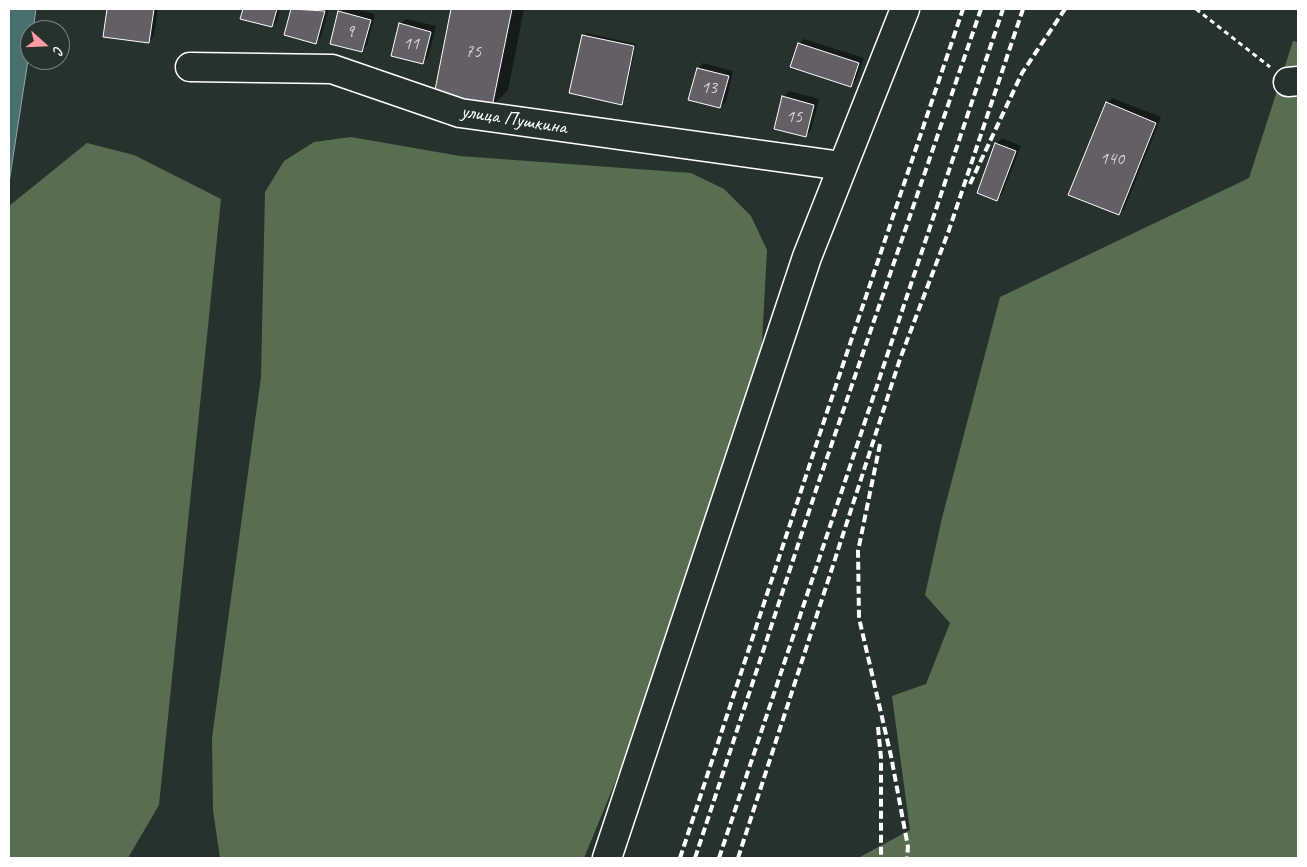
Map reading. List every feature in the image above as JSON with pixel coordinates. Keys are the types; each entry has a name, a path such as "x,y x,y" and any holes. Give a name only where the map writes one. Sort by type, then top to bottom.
{"street":[{"path":"607,858 807,257 905,9"},
{"name":"улица Пушкина","path":"190,67 332,69 460,113 842,166"}],"path":[{"path":"1196,9 1293,81"}],"green space":[{"path":"1293,41 1298,42 1298,858 858,858 910,830 892,696 926,684 950,623 925,595 942,518 1000,297 1249,178"},
{"path":"351,137 460,156 691,173 724,189 751,216 767,250 761,360 626,756 584,858 220,858 213,810 212,738 261,377 265,192 284,161 314,142"},
{"path":"87,143 134,155 221,199 159,805 128,858 9,858 9,206"}],"water":[{"path":"9,9 36,9 34,20 20,20 20,70 26,70 9,183"}],"building":[{"path":"107,9 154,9 149,43 103,37"},
{"path":"243,9 277,9 272,27 240,19"},
{"path":"291,9 325,11 316,44 284,35"},
{"path":"451,9 512,9 492,107 434,95"},
{"path":"338,11 371,20 362,52 330,44"},
{"path":"399,23 431,32 423,64 391,56"},
{"path":"582,35 634,46 622,105 569,93"},
{"path":"798,43 859,63 851,87 790,67"},
{"path":"697,68 729,76 720,108 688,100"},
{"path":"782,96 814,105 806,137 774,129"},
{"path":"1106,102 1156,123 1119,215 1068,195"},
{"path":"995,143 1016,151 997,201 977,193"}],"railway":[{"path":"680,858 828,409 963,9"},
{"path":"695,858 818,484 981,9"},
{"path":"719,858 1003,9"},
{"path":"738,858 900,359 949,230 1023,9"},
{"path":"970,184 1022,73 1065,9"},
{"path":"880,444 858,551 859,618 891,756 908,847 907,858"},
{"path":"878,727 881,758 881,858"}]}
